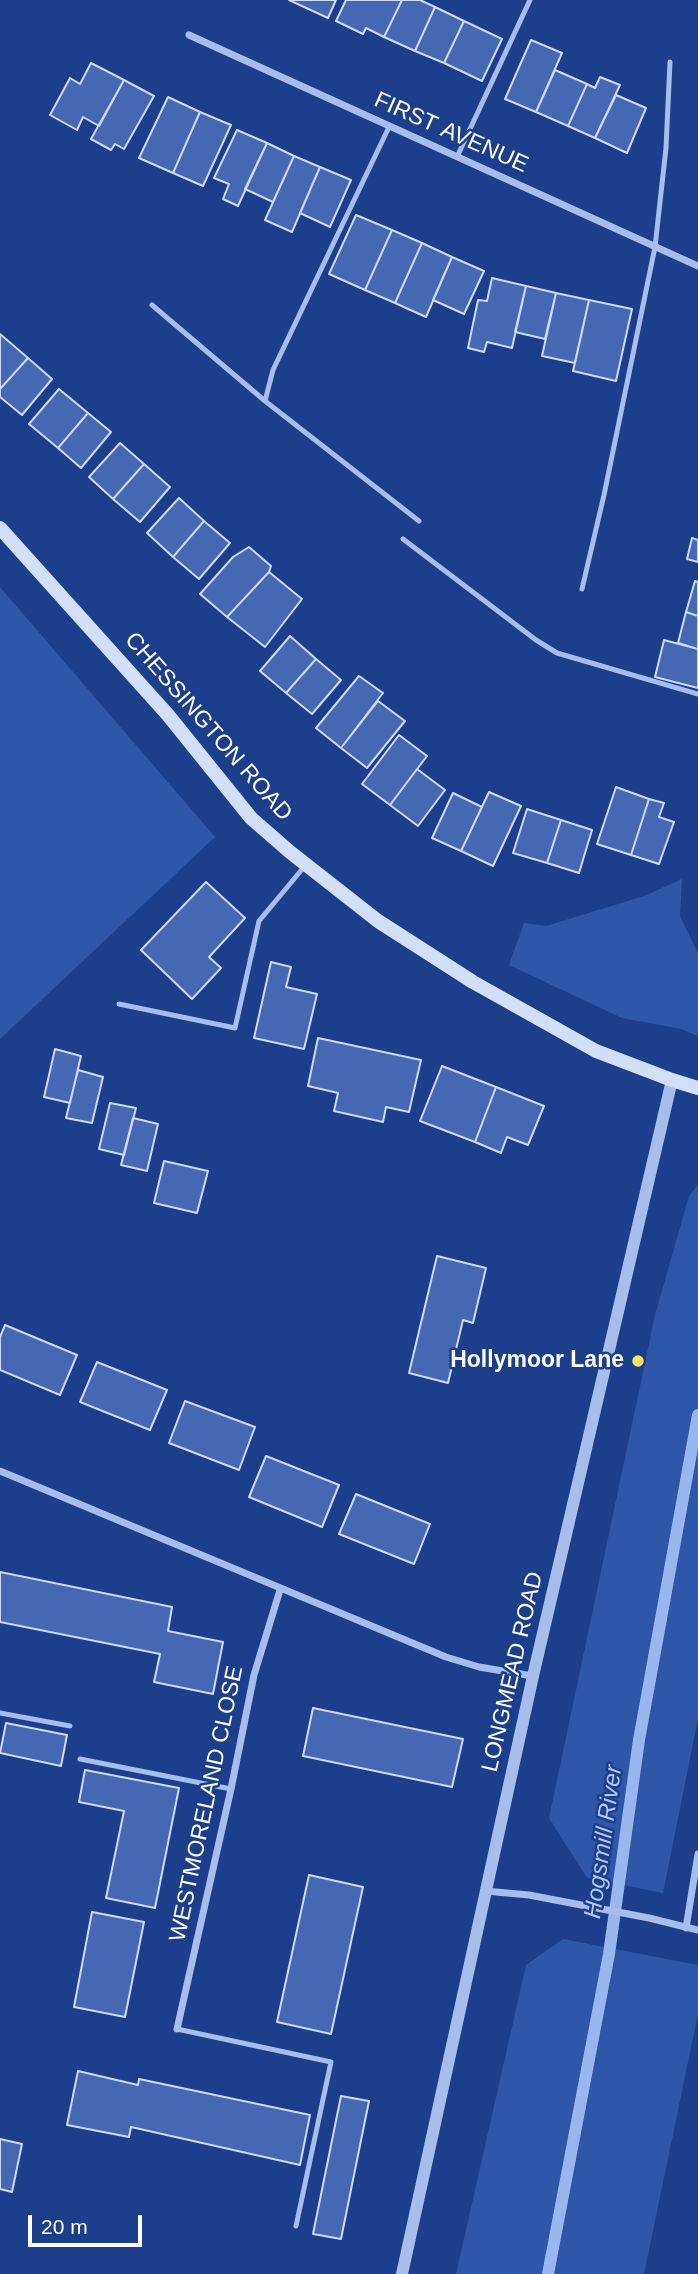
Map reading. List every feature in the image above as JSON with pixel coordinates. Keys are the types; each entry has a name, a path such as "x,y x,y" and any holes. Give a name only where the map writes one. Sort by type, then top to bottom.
{"main road":[{"name":"CHESSINGTON ROAD","path":"0,528 168,715 251,818 306,864 378,921 472,982 596,1051 698,1088"}],"street":[{"name":"FIRST AVENUE","path":"189,35 698,266"},
{"name":"LONGMEAD ROAD","path":"402,2274 484,1891 672,1080"},
{"path":"0,1471 446,1657 479,1667 533,1676"},
{"name":"WESTMORELAND CLOSE","path":"177,2029 254,1675 280,1590"},
{"path":"686,1928 698,1854"},
{"path":"484,1891 529,1895 698,1930"}],"lane":[{"path":"457,157 530,0"},
{"path":"582,589 655,247 666,148 670,62"},
{"path":"265,401 273,370 389,127"},
{"path":"152,305 265,401 419,521"},
{"path":"403,539 557,653 698,694"},
{"path":"119,1004 235,1028 259,921 306,864"},
{"path":"0,1713 70,1726"},
{"path":"80,1759 231,1789"},
{"path":"177,2029 331,2062 296,2225"}],"shaded area":[{"path":"0,587 215,837 0,1039"},
{"path":"682,879 680,916 698,953 698,1036 681,1029 622,1018 509,965 524,923 546,926 644,896"},
{"path":"698,1185 698,1719 663,1893 587,1878 549,1818 655,1315 689,1196"},
{"path":"563,1939 698,1965 698,2014 644,2274 456,2274 526,1965"}],"building":[{"path":"289,0 336,0 328,18"},
{"path":"346,0 402,0 384,37 366,28 363,34 336,21"},
{"path":"402,0 420,0 435,7 415,51 384,37"},
{"path":"435,7 464,21 444,63 415,51"},
{"path":"464,21 502,39 482,81 444,63"},
{"path":"531,40 562,53 536,112 505,99"},
{"path":"91,63 124,80 99,126 83,117 77,130 50,115 70,78 80,84"},
{"path":"555,70 587,84 568,126 536,112"},
{"path":"600,77 620,85 595,138 568,126 587,84 595,88"},
{"path":"124,80 154,96 124,149 115,144 111,150 91,139"},
{"path":"616,95 646,108 627,153 595,138"},
{"path":"168,97 200,112 173,173 139,158"},
{"path":"200,112 231,125 203,186 173,173"},
{"path":"237,130 267,143 238,206 223,199 229,184 214,178"},
{"path":"267,143 294,156 273,202 245,189"},
{"path":"294,156 320,167 292,232 265,220"},
{"path":"320,167 351,180 330,227 300,213"},
{"path":"356,215 392,230 365,290 329,274"},
{"path":"392,230 422,243 395,303 365,290"},
{"path":"422,243 452,257 426,317 395,303"},
{"path":"452,257 484,271 464,314 433,300"},
{"path":"492,278 526,286 512,348 487,342 484,352 468,348 478,300 487,301"},
{"path":"526,286 556,293 545,339 515,332"},
{"path":"556,293 589,300 575,363 542,356"},
{"path":"589,300 632,309 616,381 573,371"},
{"path":"0,334 28,358 0,389"},
{"path":"28,358 52,379 22,415 0,397 0,389"},
{"path":"59,389 88,413 58,448 29,424"},
{"path":"88,413 111,432 81,468 58,448"},
{"path":"120,443 144,464 113,499 89,477"},
{"path":"144,464 170,487 140,522 113,499"},
{"path":"179,498 204,521 173,557 147,533"},
{"path":"204,521 230,543 199,579 173,557"},
{"path":"692,538 698,540 698,562 687,559"},
{"path":"249,547 271,566 269,572 227,617 200,594 233,557"},
{"path":"269,572 302,599 265,647 227,617"},
{"path":"695,581 698,582 698,616 686,612"},
{"path":"686,612 698,616 698,649 678,643"},
{"path":"290,636 316,659 286,693 260,671"},
{"path":"664,640 698,649 698,688 655,677"},
{"path":"316,659 341,680 312,714 286,693"},
{"path":"359,676 383,693 341,748 316,728"},
{"path":"378,701 405,721 367,768 341,748"},
{"path":"399,735 427,756 390,805 362,784"},
{"path":"417,769 445,790 418,826 390,805"},
{"path":"616,787 649,799 631,855 597,844"},
{"path":"489,792 521,806 493,866 461,851"},
{"path":"453,793 482,807 461,851 432,838"},
{"path":"649,799 664,803 659,817 674,822 659,864 631,855"},
{"path":"527,809 561,820 547,863 513,853"},
{"path":"561,820 592,830 579,873 547,863"},
{"path":"206,882 245,918 209,957 221,968 192,999 141,950"},
{"path":"271,962 291,967 286,987 317,994 304,1049 254,1038"},
{"path":"318,1038 421,1060 409,1112 386,1107 383,1122 334,1111 338,1093 308,1086"},
{"path":"55,1049 81,1056 70,1103 44,1097"},
{"path":"442,1066 496,1087 475,1142 420,1121"},
{"path":"78,1070 103,1077 92,1123 66,1118"},
{"path":"496,1087 544,1106 528,1145 507,1137 501,1153 475,1142"},
{"path":"110,1103 136,1108 124,1155 99,1149"},
{"path":"133,1118 158,1124 147,1171 121,1165"},
{"path":"164,1161 208,1171 197,1213 154,1203"},
{"path":"437,1256 486,1268 473,1323 463,1320 448,1383 409,1373"},
{"path":"5,1325 77,1355 60,1395 0,1370 0,1337"},
{"path":"97,1362 167,1390 150,1430 80,1402"},
{"path":"185,1401 255,1427 239,1470 169,1443"},
{"path":"266,1456 339,1485 322,1527 249,1497"},
{"path":"356,1494 430,1524 414,1564 339,1534"},
{"path":"0,1572 172,1607 168,1631 223,1642 213,1694 154,1682 160,1654 0,1622"},
{"path":"313,1708 463,1739 452,1787 303,1756"},
{"path":"6,1723 67,1735 61,1766 0,1753"},
{"path":"85,1770 179,1788 155,1908 106,1898 124,1811 79,1802"},
{"path":"309,1875 363,1887 331,2034 277,2022"},
{"path":"92,1912 144,1922 125,2017 74,2007"},
{"path":"78,2071 138,2085 139,2079 310,2115 300,2165 131,2127 129,2137 67,2125"},
{"path":"341,2096 369,2101 341,2239 313,2234"},
{"path":"0,2139 22,2144 12,2192 0,2189"}],"waterway":[{"name":"Hogsmill River","path":"548,2274 609,1954 639,1740 698,1415"}],"place":[{"name":"Hollymoor Lane","path":"638,1361"}]}
